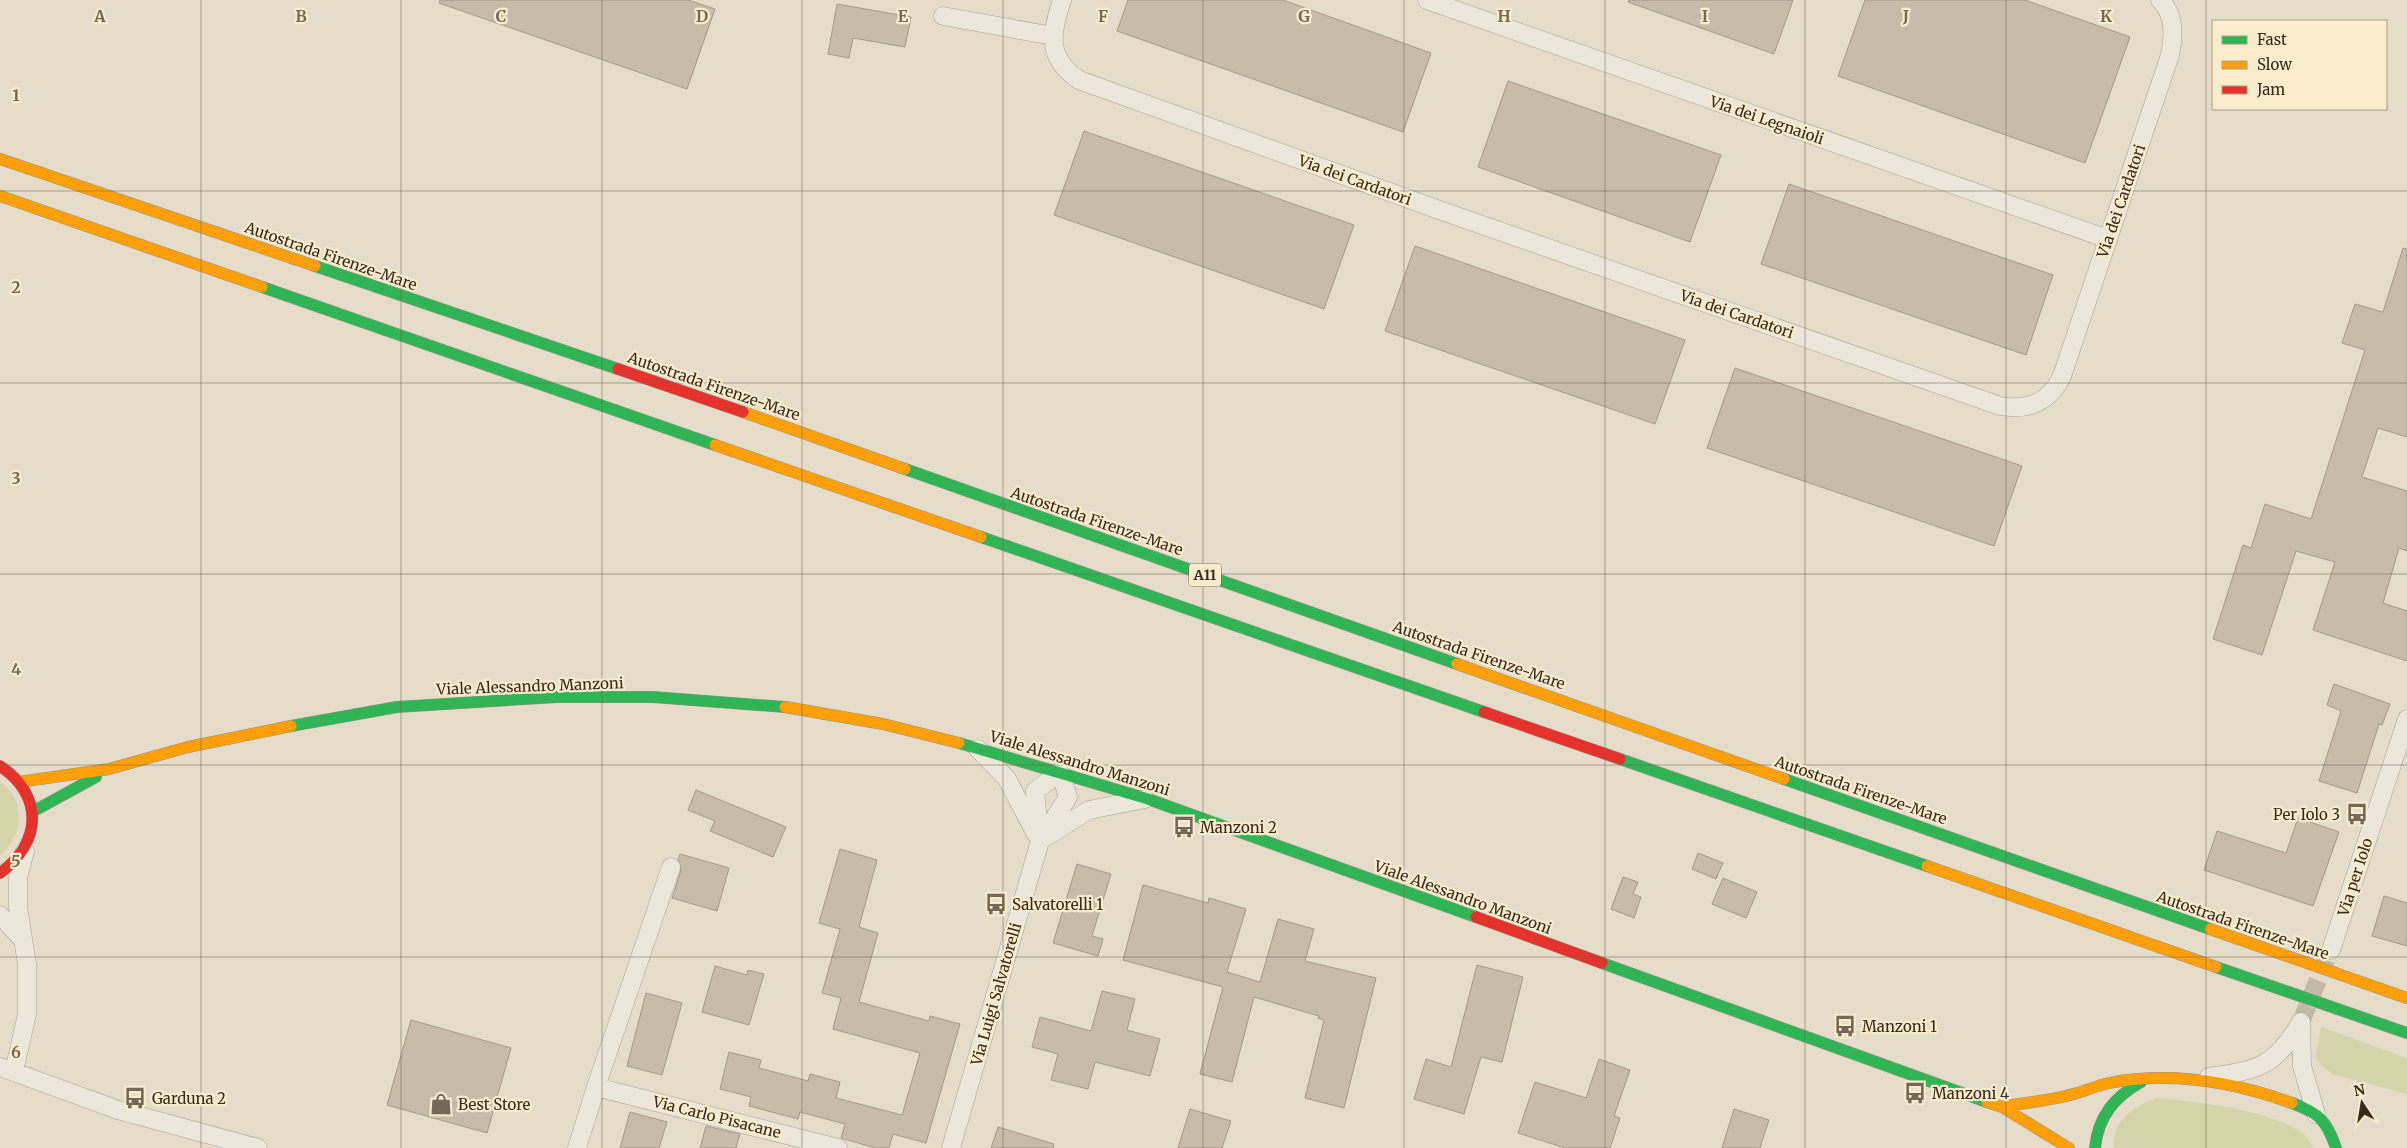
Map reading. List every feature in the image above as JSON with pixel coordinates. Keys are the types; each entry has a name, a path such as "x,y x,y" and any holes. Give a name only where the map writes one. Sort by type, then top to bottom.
{"main road":[{"name":"Autostrada Firenze-Mare","path":"0,159 750,414 2407,998"},
{"name":"A11","path":"0,196 2407,1033"},
{"name":"Viale Alessandro Manzoni","path":"109,769 222,739 397,707 557,697 653,697 784,707 883,724 976,747 1148,799 2002,1107 2069,1148"},
{"path":"0,766 20,782 28,796 32,812 32,831 25,848 14,863 0,873"},
{"path":"20,782 109,769"},
{"path":"32,812 109,769"},
{"path":"2002,1107 2067,1096 2109,1083 2169,1077 2199,1079 2268,1095 2297,1104 2316,1114 2329,1128 2337,1146"},
{"path":"2095,1148 2105,1111 2116,1097 2148,1078"}],"street":[{"path":"943,16 1053,36 1062,0"},
{"name":"Via dei Legnaioli","path":"1427,0 2108,239"},
{"name":"Via dei Cardatori","path":"1053,36 1058,60 1067,72 1078,80 1442,212 2000,406 2014,409 2031,407 2045,400 2056,389 2170,55 2173,32 2170,18 2164,4 2160,0"},
{"name":"Via per Iolo","path":"2330,950 2407,719"},
{"path":"976,747 1007,779 1040,840 1089,810 1148,799"},
{"name":"Via Luigi Salvatorelli","path":"951,1148 1040,840 1068,797 1060,772 1035,791 1040,840"},
{"path":"25,848 18,878 18,907 27,964 27,1014 7,1069 118,1110 258,1148"},
{"path":"577,1148 596,1086 671,867"},
{"path":"0,915 22,939"},
{"path":"2199,1079 2250,1071 2276,1057 2288,1043 2301,1022 2302,1066 2316,1114"},
{"name":"Via Carlo Pisacane","path":"596,1086 838,1148"}],"green space":[{"path":"0,781 14,798 19,818 14,839 0,856"},
{"path":"2321,1027 2407,1058 2407,1094 2332,1074 2320,1064 2316,1057"},
{"path":"2157,1098 2252,1112 2287,1125 2302,1133 2313,1148 2114,1148 2114,1138 2120,1122 2132,1110"}],"building":[{"path":"440,0 688,0 715,9 687,89 439,3"},
{"path":"1128,0 1283,0 1431,53 1403,132 1117,31"},
{"path":"1629,0 1793,0 1774,54 1628,2"},
{"path":"1865,0 2025,0 2130,37 2085,163 1838,76"},
{"path":"837,4 911,17 905,47 853,38 849,58 828,54"},
{"path":"1508,81 1721,155 1690,242 1478,167"},
{"path":"1084,131 1354,225 1324,309 1054,215"},
{"path":"1789,184 2053,275 2026,355 1761,264"},
{"path":"1415,246 1685,340 1655,424 1385,331"},
{"path":"2403,248 2407,249 2407,437 2378,428 2362,477 2407,491 2407,551 2399,548 2383,603 2407,611 2407,661 2313,630 2335,562 2296,551 2262,655 2213,639 2243,545 2251,548 2265,504 2311,519 2365,350 2342,343 2355,304 2383,312"},
{"path":"1735,368 2022,466 1994,546 1707,448"},
{"path":"2334,684 2390,704 2382,725 2379,724 2357,793 2319,781 2341,711 2327,705"},
{"path":"696,790 786,827 773,857 710,831 715,821 688,810"},
{"path":"2298,818 2339,832 2313,906 2204,870 2217,831 2286,853"},
{"path":"840,849 877,860 859,927 878,933 859,1002 929,1021 930,1016 960,1024 926,1143 893,1134 889,1148 875,1148 841,1138 845,1124 800,1112 798,1119 749,1106 751,1097 720,1089 729,1052 761,1060 759,1068 808,1081 810,1074 840,1082 836,1098 902,1115 920,1053 833,1029 841,998 822,993 840,929 819,923"},
{"path":"1698,853 1723,863 1716,879 1692,869"},
{"path":"680,854 729,868 717,911 672,898 681,870 678,860"},
{"path":"1077,864 1111,874 1092,936 1103,939 1098,956 1053,943"},
{"path":"1623,877 1638,882 1633,894 1641,897 1634,918 1611,909"},
{"path":"1723,878 1757,892 1746,918 1712,904"},
{"path":"1143,885 1208,903 1209,898 1246,909 1227,972 1260,982 1278,919 1314,929 1305,961 1376,978 1344,1108 1305,1098 1324,1020 1318,1018 1319,1016 1254,997 1232,1082 1200,1074 1223,987 1123,960"},
{"path":"2384,896 2407,903 2407,946 2372,936"},
{"path":"1477,965 1523,977 1502,1062 1481,1057 1464,1114 1414,1099 1426,1059 1451,1067"},
{"path":"715,966 747,975 748,970 764,974 749,1025 702,1012"},
{"path":"1102,991 1135,999 1127,1030 1160,1039 1150,1076 1095,1062 1088,1089 1051,1080 1058,1054 1032,1047 1040,1017 1091,1031"},
{"path":"646,993 682,1003 662,1075 627,1066"},
{"path":"411,1020 511,1048 487,1133 387,1105"},
{"path":"1599,1059 1630,1070 1614,1116 1620,1118 1610,1148 1565,1148 1518,1133 1535,1082 1586,1098"},
{"path":"1190,1109 1231,1121 1222,1148 1178,1148"},
{"path":"1734,1109 1769,1120 1760,1148 1722,1148"},
{"path":"630,1112 667,1122 659,1148 620,1148"},
{"path":"706,1126 740,1134 736,1148 700,1148"},
{"path":"998,1127 1054,1144 1053,1148 991,1148"}],"tunnel":[{"path":"2301,1022 2326,960"}],"traffic: fast":[{"path":"315,266 618,369"},
{"path":"262,287 715,445"},
{"path":"905,469 1457,664"},
{"path":"981,537 1484,712"},
{"path":"291,726 397,707 557,697 653,697 785,707"},
{"path":"959,743 1148,799 1476,917"},
{"path":"1620,759 1927,866"},
{"path":"32,812 96,777"},
{"path":"1784,779 2210,929"},
{"path":"1602,963 1987,1102"},
{"path":"2216,967 2407,1033"},
{"path":"2095,1148 2100,1127 2109,1109 2123,1094 2141,1082"},
{"path":"2292,1103 2309,1110 2321,1119 2329,1131 2336,1148"}],"traffic: slow":[{"path":"0,159 315,266"},
{"path":"0,196 262,287"},
{"path":"743,412 905,469"},
{"path":"715,445 981,537"},
{"path":"1457,664 1784,779"},
{"path":"785,707 883,724 959,743"},
{"path":"19,782 109,769 188,747 291,726"},
{"path":"1927,866 2216,967"},
{"path":"2210,929 2407,998"},
{"path":"2002,1107 2066,1096 2109,1083 2156,1078 2225,1084 2292,1103"},
{"path":"1987,1102 2002,1107 2069,1148"}],"traffic: jam":[{"path":"618,369 743,412"},
{"path":"1484,712 1620,759"},
{"path":"0,766 14,778 24,791 30,805 32,819 30,834 24,848 14,861 0,873"},
{"path":"1476,917 1602,963"}],"place":[{"name":"Per Iolo 3","path":"2357,814"},
{"name":"Manzoni 2","path":"1184,827"},
{"name":"Salvatorelli 1","path":"996,904"},
{"name":"Manzoni 1","path":"1845,1026"},
{"name":"Manzoni 4","path":"1915,1093"},
{"name":"Garduna 2","path":"135,1098"},
{"name":"Best Store","path":"441,1104"}]}
